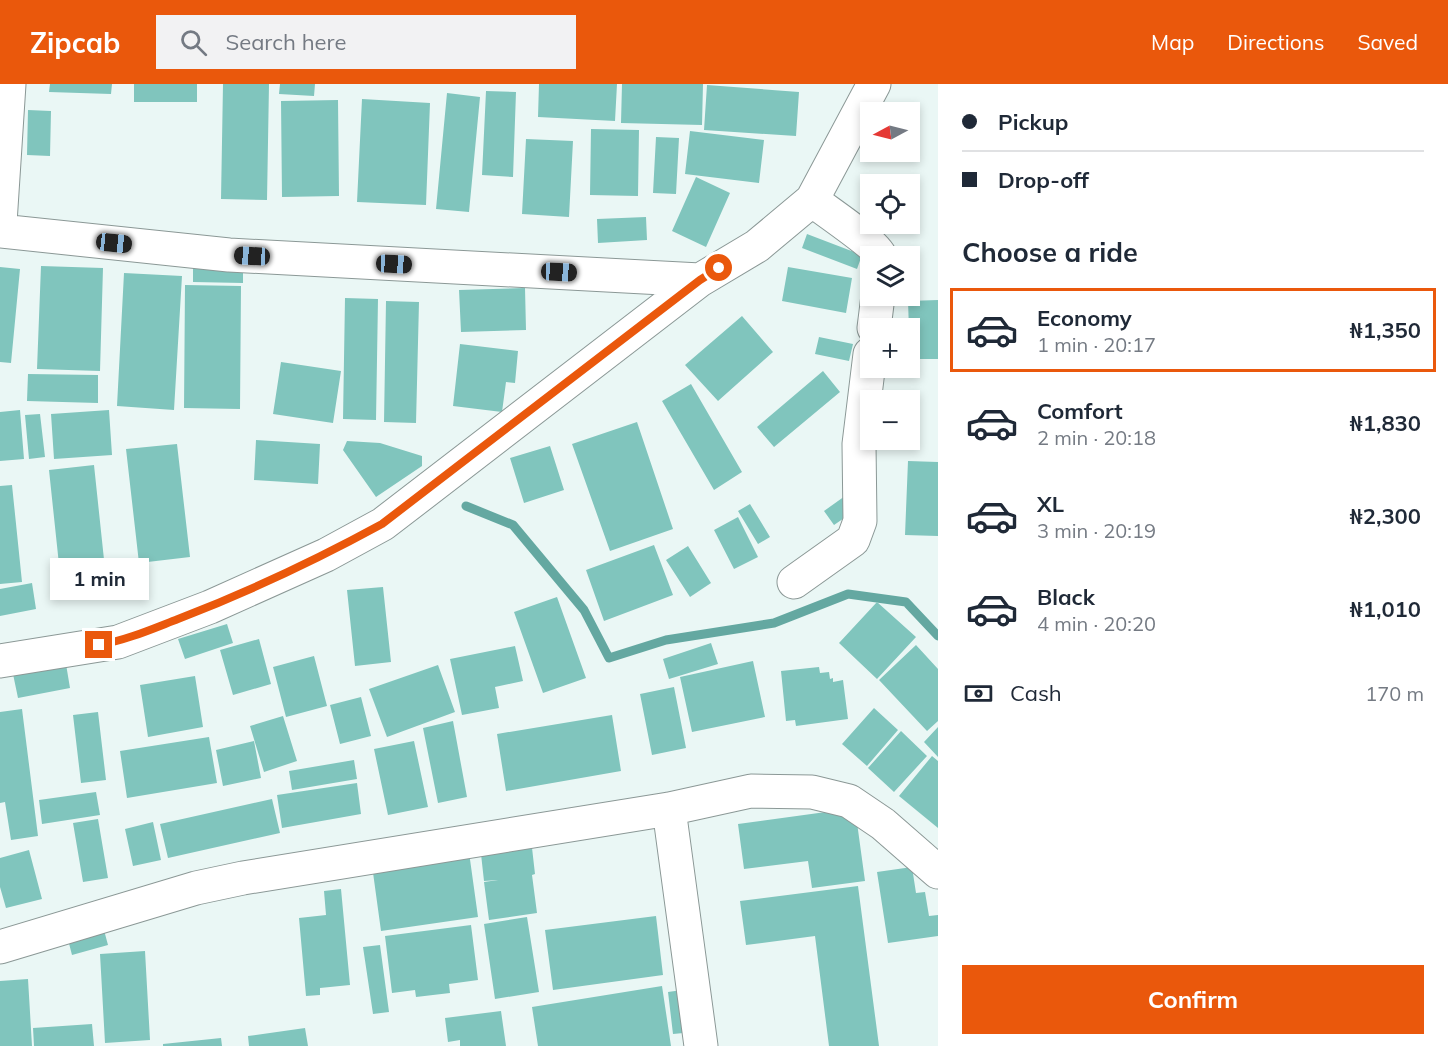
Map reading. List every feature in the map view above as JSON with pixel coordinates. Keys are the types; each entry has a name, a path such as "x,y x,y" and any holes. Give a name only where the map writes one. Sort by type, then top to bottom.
{"street":[{"path":"0,223 9,84"},
{"path":"0,662 118,642 210,607 326,555 382,524 700,280 757,246 812,201 852,130 874,84"},
{"path":"812,201 872,246"},
{"path":"0,231 229,255 700,280"},
{"path":"794,582 853,540 860,520 859,444 867,378"},
{"path":"0,947 196,888 243,878 669,809 751,791 812,792 849,801 883,824 938,872"},
{"path":"669,809 701,1046"}],"building":[{"path":"50,84 112,84 111,94 49,92"},
{"path":"134,84 197,84 197,102 134,102"},
{"path":"223,84 269,84 267,200 221,199"},
{"path":"280,84 315,84 314,96 279,94"},
{"path":"539,84 617,84 615,121 538,117"},
{"path":"622,84 703,84 702,125 621,123"},
{"path":"707,85 799,92 796,136 704,130"},
{"path":"486,91 516,92 513,177 482,175"},
{"path":"447,93 480,97 469,212 436,209"},
{"path":"362,99 430,103 426,205 357,202"},
{"path":"338,100 339,196 282,197 281,101"},
{"path":"28,110 51,111 50,156 27,155"},
{"path":"591,129 639,130 638,196 590,195"},
{"path":"690,131 764,140 759,183 685,174"},
{"path":"656,137 679,138 676,194 653,193"},
{"path":"526,139 573,141 569,217 522,214"},
{"path":"696,177 730,193 706,247 672,231"},
{"path":"646,217 647,240 598,243 597,219"},
{"path":"807,234 860,254 860,261 857,269 802,248"},
{"path":"193,258 243,259 243,283 193,282"},
{"path":"41,266 103,268 100,371 37,369"},
{"path":"0,267 20,269 11,363 0,362"},
{"path":"788,267 852,278 846,313 782,301"},
{"path":"124,273 182,276 174,410 117,406"},
{"path":"185,285 241,286 240,409 184,408"},
{"path":"525,288 526,330 461,332 459,290"},
{"path":"345,298 378,299 376,420 343,419"},
{"path":"938,300 938,359 920,359 920,318 909,318 908,306 920,306 920,301"},
{"path":"386,301 419,302 416,423 384,422"},
{"path":"742,316 773,352 718,401 685,365"},
{"path":"819,337 853,344 849,361 815,354"},
{"path":"460,344 518,351 515,383 506,382 502,412 453,406"},
{"path":"281,362 341,371 333,423 273,414"},
{"path":"823,371 840,392 774,447 757,427"},
{"path":"28,374 98,375 98,403 27,401"},
{"path":"691,384 742,472 714,490 662,401"},
{"path":"20,410 24,459 0,461 0,412"},
{"path":"109,410 112,455 54,459 51,414"},
{"path":"40,414 45,457 29,459 25,415"},
{"path":"637,422 673,529 610,551 572,444"},
{"path":"256,440 320,444 318,484 254,480"},
{"path":"347,441 380,443 422,456 422,466 376,497 343,450"},
{"path":"177,444 190,557 139,563 126,449"},
{"path":"550,446 564,490 524,503 510,458"},
{"path":"908,461 938,462 938,536 905,535"},
{"path":"94,465 105,569 60,574 49,470"},
{"path":"12,485 22,582 0,584 0,486"},
{"path":"845,496 856,510 834,525 824,511"},
{"path":"750,504 770,537 758,544 738,511"},
{"path":"738,517 758,557 734,569 714,530"},
{"path":"654,545 673,595 604,621 586,570"},
{"path":"688,546 711,583 690,597 666,560"},
{"path":"32,583 36,609 0,616 0,589"},
{"path":"383,587 391,662 355,666 347,590"},
{"path":"557,597 586,678 543,693 514,612"},
{"path":"877,602 916,637 877,679 839,643"},
{"path":"227,624 233,643 185,659 178,639"},
{"path":"259,639 271,684 233,695 220,650"},
{"path":"711,643 718,664 669,679 663,659"},
{"path":"916,645 938,669 938,721 927,731 879,680"},
{"path":"515,646 523,681 495,687 499,708 462,715 450,659"},
{"path":"314,656 327,706 286,717 273,667"},
{"path":"753,661 765,717 692,732 680,677"},
{"path":"66,664 70,688 18,698 13,674"},
{"path":"438,665 455,712 387,737 369,689"},
{"path":"819,667 820,673 829,672 833,682 843,680 848,719 796,726 795,720 786,721 781,671"},
{"path":"195,676 203,727 148,737 140,685"},
{"path":"674,687 686,748 652,755 640,694"},
{"path":"361,697 371,736 340,744 330,705"},
{"path":"874,708 898,730 867,766 842,744"},
{"path":"22,709 38,836 11,840 5,802 0,803 0,712"},
{"path":"98,712 106,780 81,783 73,715"},
{"path":"612,715 621,771 506,791 497,734"},
{"path":"283,716 297,761 264,772 250,726"},
{"path":"453,721 467,797 438,803 423,728"},
{"path":"938,727 938,757 924,742"},
{"path":"901,731 927,756 894,792 868,768"},
{"path":"209,737 217,783 127,798 120,751"},
{"path":"254,741 261,778 223,786 216,750"},
{"path":"414,741 428,807 388,815 374,749"},
{"path":"932,756 938,761 938,828 899,796"},
{"path":"354,760 357,779 292,790 289,771"},
{"path":"357,783 361,814 282,828 277,795"},
{"path":"96,792 100,815 42,824 39,800"},
{"path":"272,799 280,833 168,858 160,824"},
{"path":"855,808 865,881 812,888 808,861 744,869 738,824"},
{"path":"98,819 108,878 83,882 73,823"},
{"path":"153,822 161,860 133,866 125,829"},
{"path":"531,839 535,874 532,875 537,913 489,920 484,882 498,880 484,881 480,845"},
{"path":"468,845 478,917 381,931 371,858"},
{"path":"29,850 42,899 6,908 0,887 0,858"},
{"path":"912,867 916,893 925,892 929,916 938,915 938,936 888,943 877,872"},
{"path":"858,886 879,1046 829,1046 815,936 746,945 740,901"},
{"path":"341,889 350,985 320,988 320,995 306,996 299,918 326,915 324,891"},
{"path":"656,916 663,975 553,990 545,930"},
{"path":"527,917 539,992 495,999 484,924"},
{"path":"101,919 108,945 72,955 65,928"},
{"path":"471,925 478,980 449,984 450,993 416,997 415,990 392,993 385,936"},
{"path":"380,945 389,1012 373,1014 363,947"},
{"path":"145,951 150,1040 105,1043 100,954"},
{"path":"28,979 32,1046 0,1046 0,981"},
{"path":"662,986 671,1046 538,1046 532,1007"},
{"path":"689,989 694,1032 673,1034 668,992"},
{"path":"501,1011 506,1046 460,1046 460,1040 448,1042 445,1018"},
{"path":"92,1024 94,1046 34,1046 33,1028"},
{"path":"305,1028 308,1046 249,1046 248,1036"},
{"path":"221,1038 222,1046 163,1046 163,1044"}],"waterway":[{"path":"466,506 513,525 584,610 609,658 666,640 774,623 848,594 906,602 938,636"}],"route":[{"path":"99,645 118,642 210,607 326,555 382,524 700,280 719,268"}]}
